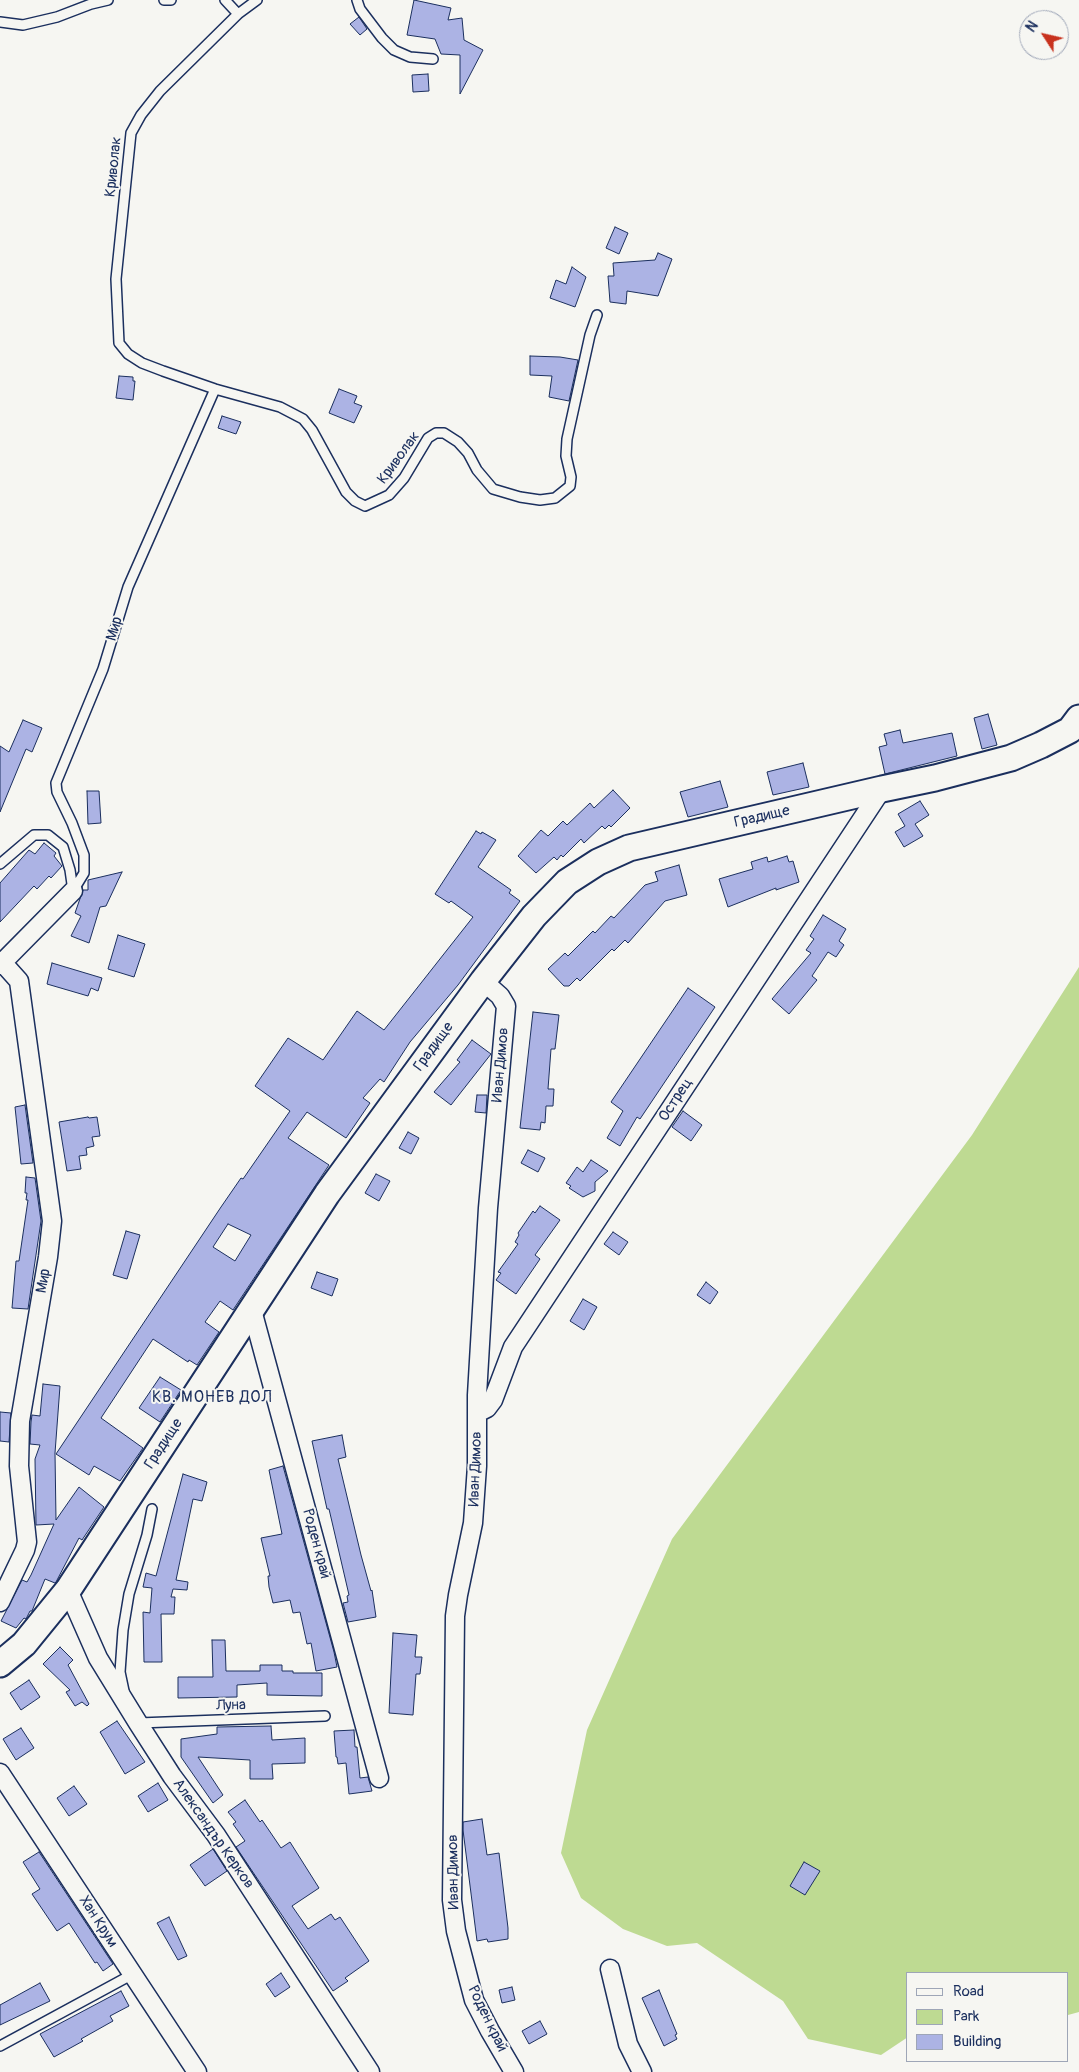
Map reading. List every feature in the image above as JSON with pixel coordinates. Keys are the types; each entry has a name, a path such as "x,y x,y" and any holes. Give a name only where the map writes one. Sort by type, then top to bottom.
{"street":[{"name":"Градище","path":"0,1664 24,1644 68,1590 327,1194 483,981 534,916 567,882 598,862 628,848 935,778 1011,758 1070,730 1079,718"},
{"name":"Острец","path":"477,1413 487,1408 493,1400 513,1347 882,789"},
{"name":"Мир","path":"0,1602 27,1542 19,1466 20,1421 48,1257 52,1221 19,981 1,964 73,891"},
{"name":"Иван Димов","path":"464,1965 456,1931 452,1900 455,1616 473,1524 488,1208 506,1006 500,996 483,981"},
{"name":"Роден край","path":"252,1310 379,1778"},
{"name":"Александър Керков","path":"68,1590 98,1658 138,1724 172,1776 216,1835 370,2072"},
{"name":"Хан Крум","path":"0,1773 196,2072"},
{"name":"Роден край","path":"464,1965 474,2000 514,2072"},
{"path":"610,1969 628,2044 642,2072"}],"lane":[{"path":"0,22 23,25 57,17 91,4 108,0"},
{"path":"164,0 171,0"},
{"path":"225,0 238,14"},
{"name":"Криволак","path":"257,0 238,14 160,91 141,114 131,133 116,279 119,343 128,354 142,363 215,389 280,407 303,419 312,430 346,492 355,501 365,506 390,495 404,478 428,438 436,433 444,433 458,442 493,489 520,497 540,500 555,498 570,486 571,477 566,456 567,439 590,335 597,315"},
{"path":"357,0 360,9 382,38 394,50 410,57 433,59"},
{"name":"Мир","path":"73,891 84,873 84,855 72,823 57,792 56,782 103,669 128,587 215,389"},
{"path":"0,864 34,835 48,835 63,847 70,870 73,891"},
{"path":"127,1706 120,1672 124,1630 129,1594 147,1535 152,1509"},
{"name":"Луна","path":"138,1724 325,1716"},
{"path":"0,2046 132,1974"}],"green space":[{"path":"1079,967 1079,2012 1069,2015 1069,1972 906,1972 906,2038 881,2055 808,2039 783,2001 697,1943 667,1946 623,1929 581,1898 561,1853 587,1730 672,1539 972,1135"}],"building":[{"path":"414,0 451,8 448,20 462,18 464,40 483,50 460,94 460,55 441,54 435,39 407,35"},
{"path":"359,17 367,29 360,35 350,24"},
{"path":"428,74 429,91 413,92 412,75"},
{"path":"615,227 628,233 619,254 606,248"},
{"path":"658,253 672,259 658,296 627,291 626,304 610,302 608,276 614,276 613,263 655,260"},
{"path":"572,267 586,277 575,307 550,298 556,280 566,284"},
{"path":"530,356 578,360 569,401 549,397 552,376 530,375"},
{"path":"119,376 133,377 133,381 135,381 133,400 116,398"},
{"path":"339,389 357,396 354,403 362,406 354,423 329,413"},
{"path":"222,416 241,422 236,434 218,428"},
{"path":"988,714 997,745 982,749 974,718"},
{"path":"23,720 42,728 32,752 26,749 0,812 0,746 9,752"},
{"path":"900,730 903,743 952,733 957,756 885,774 879,747 887,745 884,734"},
{"path":"803,763 809,787 773,795 767,772"},
{"path":"720,781 728,807 688,817 680,792"},
{"path":"613,790 630,808 611,827 609,825 605,829 602,826 584,843 581,839 563,857 561,855 557,860 554,857 536,873 518,856 541,830 548,836 563,821 567,825 590,803 594,808"},
{"path":"87,791 99,791 101,823 88,824"},
{"path":"920,801 929,815 915,824 923,836 904,847 895,832 905,826 898,814"},
{"path":"476,831 481,834 482,832 496,840 478,867 511,890 509,893 520,901 458,985 410,1042 384,1082 380,1079 363,1098 370,1103 346,1138 307,1112 288,1138 329,1165 233,1310 220,1301 205,1322 219,1332 197,1365 189,1360 188,1362 153,1339 101,1418 143,1448 120,1481 94,1466 89,1475 56,1454 221,1207 241,1178 243,1179 290,1111 255,1086 288,1038 323,1060 357,1011 384,1030 473,917 451,901 449,903 435,894","holes":["228,1224 251,1235 235,1261 213,1247"]},
{"path":"44,843 56,853 54,856 62,866 37,889 34,886 0,922 0,883 29,850 35,854"},
{"path":"787,856 789,862 793,861 799,882 776,890 776,888 728,907 719,879 753,869 751,862 767,857 768,862"},
{"path":"679,865 687,895 665,901 628,943 625,940 614,951 612,949 580,981 577,978 569,986 564,986 548,969 565,953 568,956 593,931 595,933 611,916 614,918 645,885 658,881 655,872"},
{"path":"122,872 106,906 100,907 89,943 71,936 81,916 75,913 83,890 88,890 88,880"},
{"path":"823,915 846,929 839,941 844,945 836,957 828,952 812,976 817,980 789,1014 772,999 811,953 806,950 814,939 810,936"},
{"path":"118,935 145,944 134,977 108,969"},
{"path":"52,963 102,978 98,991 91,988 88,996 47,984"},
{"path":"688,988 715,1007 640,1119 637,1117 620,1146 607,1138 623,1111 611,1102"},
{"path":"533,1012 559,1015 555,1049 551,1049 548,1089 554,1089 553,1106 546,1106 545,1123 541,1122 540,1130 520,1128"},
{"path":"472,1040 491,1054 451,1105 434,1092 460,1062 457,1060"},
{"path":"477,1095 487,1095 486,1113 475,1112"},
{"path":"25,1105 33,1163 21,1164 15,1107"},
{"path":"683,1111 702,1125 691,1141 672,1127"},
{"path":"97,1117 100,1136 92,1137 94,1146 86,1148 87,1155 79,1156 81,1169 67,1171 59,1122"},
{"path":"408,1132 419,1138 411,1154 399,1148"},
{"path":"528,1150 545,1158 538,1172 521,1163"},
{"path":"591,1160 608,1171 595,1182 595,1191 583,1197 569,1188 571,1186 566,1183 577,1167 583,1172"},
{"path":"376,1174 390,1181 379,1201 365,1193"},
{"path":"26,1177 35,1178 41,1221 28,1309 12,1308 16,1261 19,1261 28,1200 26,1200 27,1193 25,1193"},
{"path":"540,1206 560,1220 535,1255 540,1259 516,1294 496,1280 501,1273 498,1272 518,1244 515,1242 519,1235 518,1233 533,1211 535,1213"},
{"path":"126,1231 140,1235 127,1279 113,1275"},
{"path":"613,1232 628,1242 619,1255 604,1244"},
{"path":"317,1272 338,1279 332,1296 311,1288"},
{"path":"706,1282 718,1292 710,1304 697,1295"},
{"path":"583,1299 597,1307 584,1330 570,1321"},
{"path":"160,1377 181,1390 160,1422 139,1408"},
{"path":"43,1384 60,1386 55,1453 56,1520 79,1487 104,1507 82,1540 79,1538 56,1582 45,1579 32,1611 16,1628 1,1621 22,1580 27,1582 31,1575 54,1524 36,1525 35,1459 40,1445 30,1444 31,1422 32,1415 40,1416"},
{"path":"0,1412 11,1413 9,1442 0,1441"},
{"path":"342,1435 346,1457 338,1459 361,1555 372,1590 376,1617 348,1622 343,1603 348,1602 347,1596 349,1595 312,1441"},
{"path":"283,1466 337,1667 316,1671 311,1643 307,1644 300,1612 293,1613 290,1600 273,1603 269,1587 268,1576 270,1576 261,1538 282,1534 269,1470"},
{"path":"183,1474 207,1482 202,1501 193,1499 176,1580 188,1582 187,1590 173,1589 171,1597 175,1597 174,1614 161,1614 162,1662 144,1662 143,1612 150,1613 152,1588 143,1587 146,1573 156,1576"},
{"path":"393,1633 417,1635 415,1657 422,1657 420,1674 416,1674 413,1715 389,1713"},
{"path":"212,1640 225,1640 226,1671 260,1671 260,1665 282,1665 282,1671 322,1673 322,1696 267,1695 267,1683 237,1685 237,1697 178,1698 178,1677 213,1677"},
{"path":"60,1647 73,1660 68,1665 89,1704 87,1706 82,1702 75,1706 66,1692 70,1690 43,1664"},
{"path":"29,1680 40,1697 21,1710 10,1693"},
{"path":"117,1721 145,1762 125,1774 100,1732"},
{"path":"271,1726 272,1740 305,1738 305,1763 272,1764 273,1779 250,1779 250,1760 198,1757 223,1795 213,1803 181,1757 181,1739 217,1734 217,1727"},
{"path":"21,1728 34,1748 16,1760 3,1739"},
{"path":"354,1730 360,1778 368,1777 372,1791 349,1794 346,1763 338,1764 334,1731"},
{"path":"158,1783 168,1800 148,1812 138,1796"},
{"path":"74,1786 87,1804 69,1816 57,1798"},
{"path":"245,1800 260,1822 262,1820 281,1848 290,1842 319,1888 292,1906 308,1929 331,1914 335,1920 340,1917 369,1961 345,1978 348,1981 333,1991 236,1847 245,1841 233,1824 236,1822 228,1812"},
{"path":"482,1819 487,1855 499,1853 508,1928 508,1939 488,1942 487,1939 477,1941 463,1830 463,1822"},
{"path":"213,1849 227,1871 205,1886 190,1865"},
{"path":"39,1852 113,1964 103,1971 97,1962 95,1963 69,1923 57,1931 32,1894 40,1889 23,1862"},
{"path":"804,1862 820,1871 805,1895 790,1886"},
{"path":"169,1917 187,1956 178,1960 157,1923"},
{"path":"281,1973 290,1987 275,1997 266,1984"},
{"path":"40,1983 50,2001 0,2025 0,2005"},
{"path":"512,1987 515,2000 502,2003 499,1990"},
{"path":"659,1990 677,2034 675,2035 677,2039 664,2046 642,1998"},
{"path":"121,1991 129,2006 110,2016 113,2021 54,2057 40,2034"},
{"path":"540,2021 547,2034 529,2044 522,2031"}],"district":[{"name":"КВ. МОНЕВ ДОЛ","path":"212,1398"}]}
